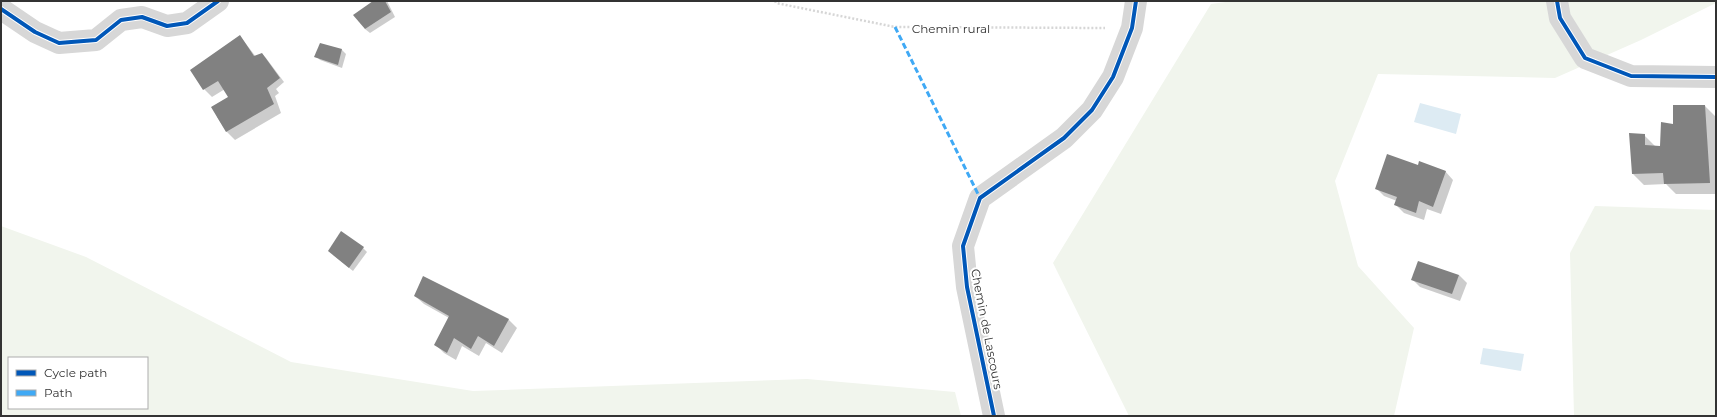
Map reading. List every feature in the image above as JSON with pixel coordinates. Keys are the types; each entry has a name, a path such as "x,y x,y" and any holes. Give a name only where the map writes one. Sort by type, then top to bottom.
{"street":[{"path":"1,9 35,32 59,43 96,40 121,20 142,18 167,26 187,23 218,1"},
{"name":"Chemin de Lascours","path":"994,416 967,287 963,246 980,198 1064,138 1092,110 1113,77 1132,28 1136,1"},
{"path":"1556,1 1560,18 1585,58 1632,76 1716,77"}],"shaded area":[{"path":"1233,1 1716,1 1716,3 1641,40 1555,78 1378,74 1335,181 1358,266 1414,328 1394,416 1129,416 1053,263 1211,4"},
{"path":"1420,103 1461,114 1456,134 1414,122"},
{"path":"1595,206 1716,210 1716,416 1574,416 1570,253"},
{"path":"1,226 86,257 291,362 473,391 807,379 955,392 961,416 1,416"},
{"path":"1483,348 1524,354 1521,371 1480,364"}],"building":[{"path":"373,1 385,1 391,12 365,29 353,15"},
{"path":"240,35 254,56 262,53 280,78 267,88 274,104 226,132 211,107 228,97 218,81 203,90 190,70"},
{"path":"320,43 342,49 338,65 314,57"},
{"path":"1673,105 1705,105 1710,183 1664,184 1663,173 1632,174 1629,133 1645,134 1645,145 1660,146 1661,122 1673,124"},
{"path":"1387,154 1418,165 1419,161 1446,171 1433,207 1419,201 1416,213 1394,205 1397,197 1375,189"},
{"path":"341,231 364,247 349,268 328,251"},
{"path":"1418,261 1459,275 1452,294 1411,280"},
{"path":"423,276 509,319 494,346 478,336 471,349 454,338 447,353 434,345 449,316 414,296"}],"marked path":[{"path":"895,27 980,198"}],"cycle path":[{"path":"1,9 35,32 59,43 96,40 121,20 142,17 167,26 187,23 218,1"},
{"path":"994,416 967,287 963,246 980,198 1064,138 1092,110 1113,77 1132,28 1136,1"},
{"path":"1557,1 1560,18 1585,58 1631,76 1716,77"}]}
